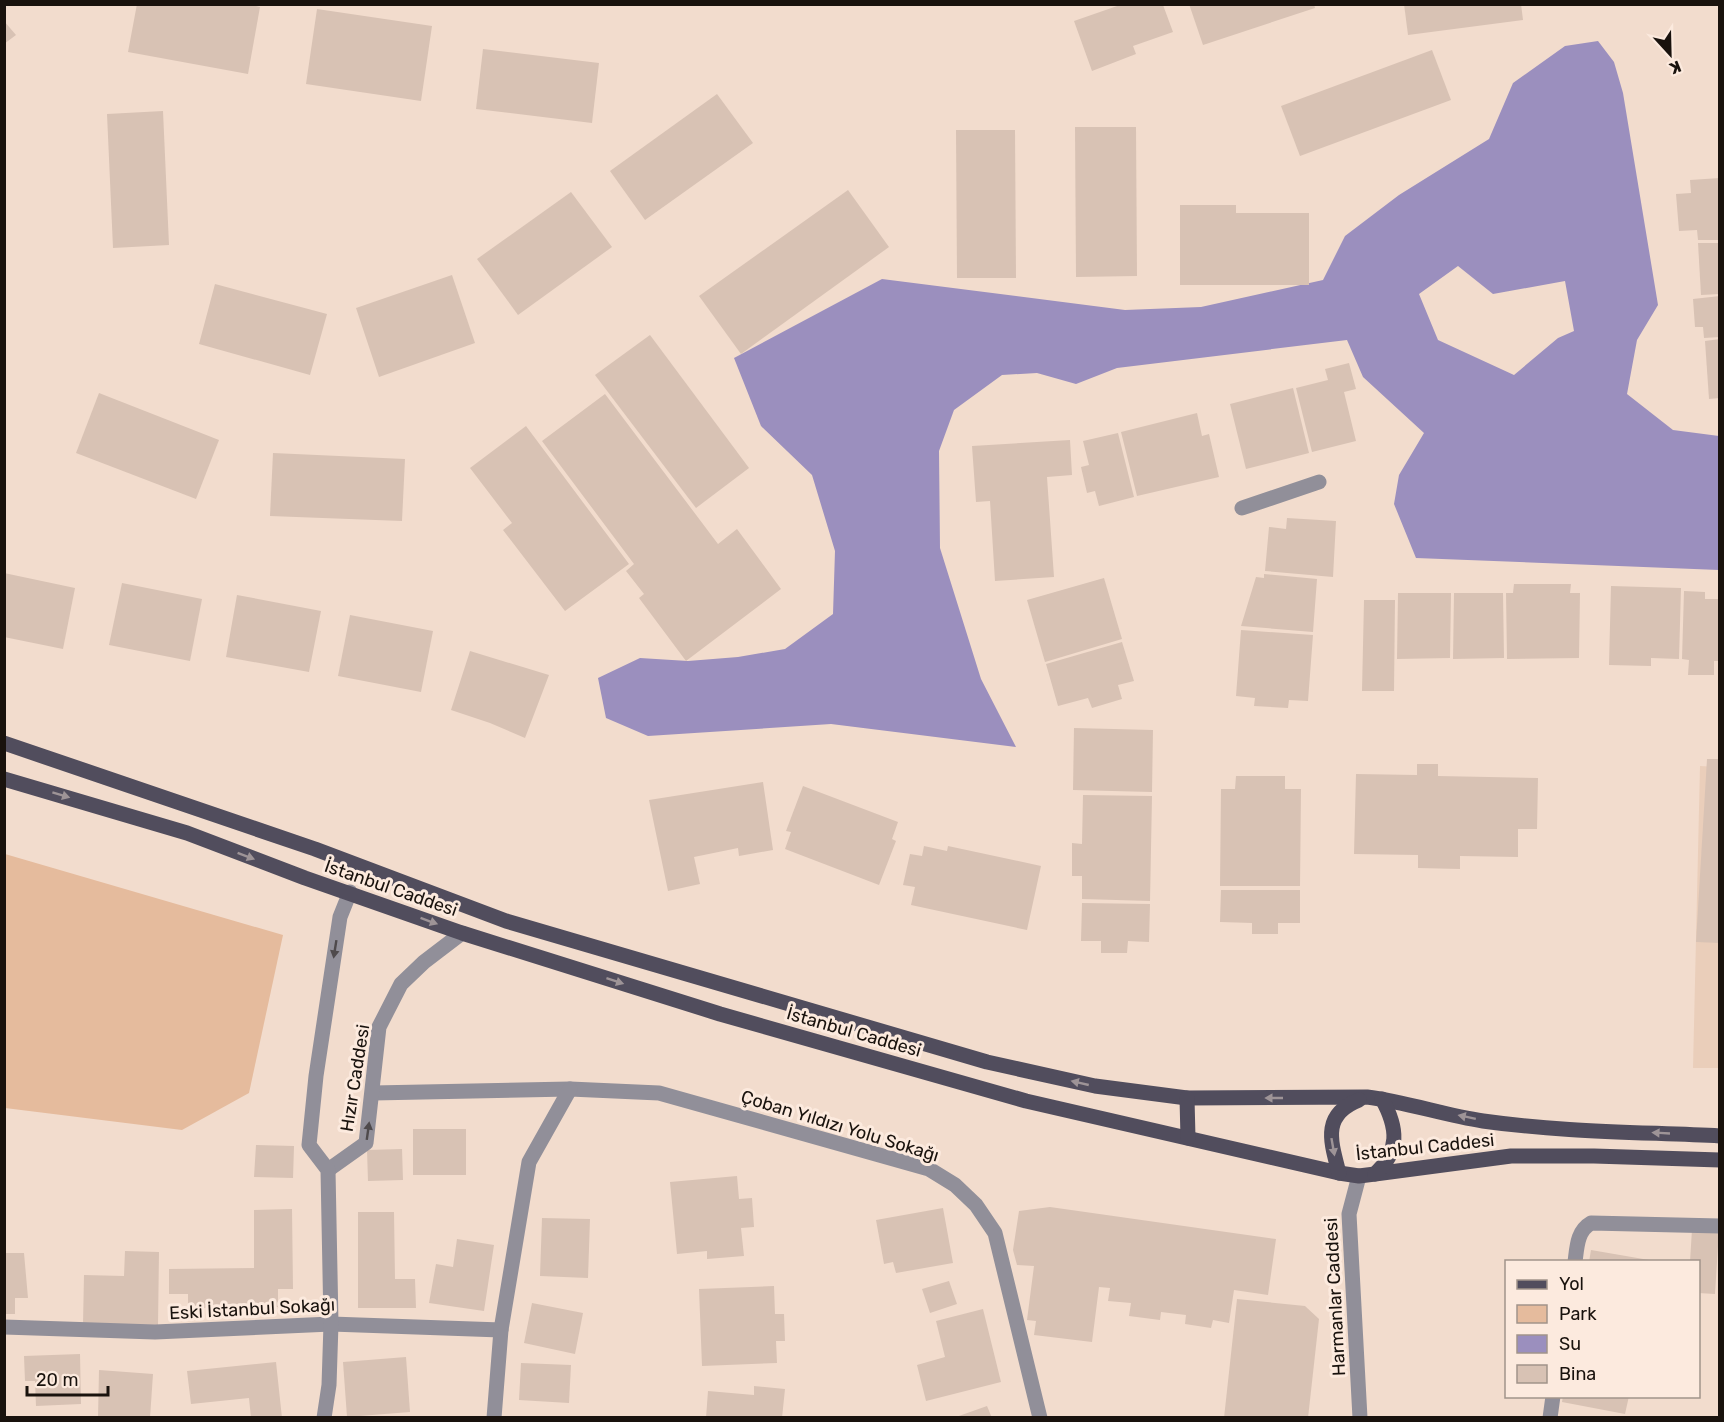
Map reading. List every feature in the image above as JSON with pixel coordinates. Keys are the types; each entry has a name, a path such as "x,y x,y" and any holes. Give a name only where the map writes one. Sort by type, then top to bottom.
{"main road":[{"name":"İstanbul Caddesi","path":"4,743 315,849 506,921 987,1062 1095,1086 1187,1098 1375,1098 1480,1120 1526,1126 1719,1136"},
{"name":"İstanbul Caddesi","path":"4,779 187,833 305,878 462,933 720,1014 993,1092 1339,1173 1359,1176 1511,1156 1594,1156 1719,1161"},
{"path":"350,892 358,866"},
{"path":"1187,1098 1188,1138"},
{"path":"1339,1173 1331,1143 1332,1126 1341,1108 1375,1098 1391,1120 1394,1136 1393,1151 1387,1163 1375,1174"}],"street":[{"path":"1242,508 1319,482"},
{"name":"Hızır Caddesi","path":"350,892 340,916 316,1076 309,1145 328,1170 366,1143 380,1027 401,984 424,962 462,933"},
{"path":"494,1418 501,1330 529,1162 570,1089"},
{"name":"Çoban Yıldızı Yolu Sokağı","path":"373,1093 570,1089 659,1093 929,1169 955,1185 976,1205 995,1233 1040,1418"},
{"path":"324,1418 329,1385 331,1323 328,1170"},
{"name":"Harmanlar Caddesi","path":"1359,1176 1349,1214 1360,1418"},
{"path":"1575,1260 1578,1238 1584,1227 1591,1223 1719,1226"},
{"name":"Eski İstanbul Sokağı","path":"4,1327 155,1332 331,1323 501,1330"},
{"path":"1550,1418 1553,1398"}],"shaded area":[{"path":"1700,766 1719,767 1719,1068 1693,1068"}],"green space":[{"path":"5,854 283,935 249,1093 182,1130 5,1108"}],"water":[{"path":"1598,41 1614,62 1623,93 1658,305 1637,340 1627,394 1673,430 1719,436 1719,570 1416,558 1394,504 1399,475 1424,433 1363,377 1347,340 1117,368 1076,384 1037,373 1002,375 954,410 939,451 940,548 981,679 1016,747 831,724 648,736 606,718 598,678 640,658 688,661 738,657 785,649 833,614 835,551 812,475 761,426 734,358 882,279 1125,310 1201,307 1323,280 1345,236 1399,195 1489,139 1513,83 1565,46","holes":["1458,266 1493,294 1565,281 1574,331 1558,338 1514,375 1438,340 1419,294"]}],"building":[{"path":"137,4 247,4 260,7 248,74 128,52"},
{"path":"1189,4 1314,4 1315,8 1203,45"},
{"path":"1404,4 1521,4 1523,20 1408,35"},
{"path":"1120,5 1163,5 1173,32 1133,46 1136,54 1092,71 1074,21"},
{"path":"317,9 432,26 421,101 306,84"},
{"path":"4,21 16,35 4,44"},
{"path":"483,49 599,63 592,123 476,109"},
{"path":"1432,50 1451,100 1300,156 1281,106"},
{"path":"717,94 753,143 645,220 610,171"},
{"path":"163,111 169,245 113,248 107,114"},
{"path":"1075,127 1136,127 1137,276 1076,277"},
{"path":"956,130 1015,130 1016,278 957,278"},
{"path":"1720,178 1720,240 1698,240 1697,230 1679,231 1676,194 1691,193 1690,180"},
{"path":"848,190 889,247 741,354 699,296"},
{"path":"571,192 612,247 518,315 477,259"},
{"path":"1180,205 1236,205 1236,213 1309,213 1309,285 1180,285"},
{"path":"1698,243 1720,243 1720,294 1701,295"},
{"path":"452,275 475,343 379,377 356,308"},
{"path":"215,284 327,314 310,375 199,344"},
{"path":"1720,296 1720,337 1704,338 1703,327 1695,327 1693,299"},
{"path":"650,335 749,468 696,508 595,375"},
{"path":"1720,339 1720,398 1709,399 1705,341"},
{"path":"1349,363 1356,389 1344,392 1356,441 1312,452 1296,388 1328,380 1325,369"},
{"path":"1293,388 1309,453 1246,469 1230,404"},
{"path":"99,393 219,440 196,499 76,453"},
{"path":"605,394 718,544 737,529 781,589 686,661 639,598 644,594 626,571 634,564 542,441"},
{"path":"1197,413 1202,436 1209,434 1219,477 1137,496 1121,432"},
{"path":"526,426 629,564 565,611 503,530 512,523 470,468"},
{"path":"1118,433 1134,497 1099,506 1095,491 1087,493 1081,467 1089,465 1083,441"},
{"path":"1070,440 1072,475 1047,477 1054,577 995,581 990,501 976,502 972,446"},
{"path":"273,453 405,459 402,521 270,516"},
{"path":"1287,518 1336,521 1333,577 1265,571 1269,527 1286,529"},
{"path":"4,573 75,588 63,649 4,637"},
{"path":"1264,574 1317,579 1313,632 1241,626 1256,577 1264,578"},
{"path":"1104,578 1122,639 1045,662 1027,600"},
{"path":"122,583 202,599 190,661 109,645"},
{"path":"1514,584 1571,584 1570,593 1580,593 1579,658 1507,659 1506,593 1513,593"},
{"path":"1611,586 1681,588 1679,659 1651,658 1651,666 1609,665"},
{"path":"1684,591 1705,592 1705,599 1720,599 1720,661 1714,661 1714,675 1688,675 1689,660 1682,659"},
{"path":"1398,593 1451,593 1450,658 1397,659"},
{"path":"1454,593 1503,593 1504,658 1453,659"},
{"path":"237,595 321,611 309,672 226,657"},
{"path":"1364,600 1395,600 1394,691 1362,691"},
{"path":"350,615 433,631 421,692 338,676"},
{"path":"1241,630 1313,635 1308,701 1289,700 1288,708 1254,706 1255,698 1236,696"},
{"path":"1122,642 1134,681 1118,685 1122,699 1092,708 1088,698 1058,706 1046,664"},
{"path":"470,651 549,675 525,738 451,710"},
{"path":"1074,728 1153,730 1152,792 1073,790"},
{"path":"1707,759 1720,759 1720,943 1696,942"},
{"path":"1417,764 1438,764 1438,776 1538,778 1537,829 1518,829 1518,857 1460,856 1460,869 1418,868 1418,855 1354,854 1356,774 1417,775"},
{"path":"1236,776 1285,776 1285,789 1301,789 1300,886 1220,886 1221,789 1235,789"},
{"path":"763,782 773,850 739,856 738,848 694,857 700,884 668,891 649,800"},
{"path":"803,786 898,822 892,839 896,841 879,885 785,849 791,832 786,831"},
{"path":"1083,795 1152,796 1150,901 1082,899 1082,876 1072,876 1072,843 1082,844"},
{"path":"924,846 947,851 948,846 1041,866 1027,930 911,905 915,887 903,885 910,854 922,856"},
{"path":"1221,890 1300,890 1300,923 1278,923 1278,934 1252,934 1252,923 1220,922"},
{"path":"1082,903 1150,904 1149,942 1128,941 1127,953 1101,953 1101,941 1081,941"},
{"path":"413,1129 466,1129 466,1175 413,1175"},
{"path":"256,1145 294,1146 293,1178 254,1177"},
{"path":"402,1149 403,1180 368,1181 367,1150"},
{"path":"737,1176 739,1199 752,1198 754,1227 741,1228 744,1256 707,1259 707,1251 677,1254 670,1182"},
{"path":"1050,1207 1276,1239 1268,1295 1234,1290 1229,1323 1213,1320 1211,1328 1185,1324 1186,1315 1161,1312 1160,1320 1129,1316 1131,1303 1108,1301 1110,1288 1099,1287 1092,1342 1034,1335 1036,1321 1027,1320 1034,1266 1017,1265 1013,1250 1019,1211"},
{"path":"943,1208 953,1263 896,1273 893,1262 884,1264 876,1220"},
{"path":"292,1209 293,1289 278,1289 278,1307 188,1308 188,1294 169,1294 169,1269 254,1268 254,1210"},
{"path":"358,1212 394,1212 395,1279 415,1279 416,1308 358,1308"},
{"path":"542,1218 590,1219 588,1278 540,1276"},
{"path":"1692,1229 1719,1230 1715,1294 1700,1293 1700,1260 1690,1260"},
{"path":"457,1239 494,1245 484,1311 429,1303 436,1264 453,1267"},
{"path":"1591,1250 1649,1260 1589,1260"},
{"path":"125,1251 159,1252 158,1325 83,1324 84,1275 124,1276"},
{"path":"4,1253 24,1253 28,1298 15,1298 15,1314 4,1314"},
{"path":"949,1281 957,1304 930,1313 922,1289"},
{"path":"774,1286 775,1314 784,1314 785,1341 776,1341 777,1363 702,1366 699,1289"},
{"path":"1237,1299 1305,1306 1319,1319 1308,1418 1224,1418"},
{"path":"532,1303 583,1313 575,1354 524,1343"},
{"path":"983,1309 1001,1382 926,1401 917,1365 945,1357 936,1321"},
{"path":"80,1354 81,1404 36,1406 35,1381 25,1381 24,1356"},
{"path":"406,1357 410,1412 347,1417 343,1362"},
{"path":"276,1362 282,1418 251,1418 249,1398 191,1404 187,1371"},
{"path":"521,1363 571,1365 569,1403 519,1400"},
{"path":"99,1370 153,1374 150,1418 98,1418"},
{"path":"754,1386 785,1389 782,1418 706,1418 708,1391 754,1395"},
{"path":"1563,1398 1629,1398 1625,1414 1562,1402"},
{"path":"987,1406 992,1418 956,1418 956,1417"}]}
